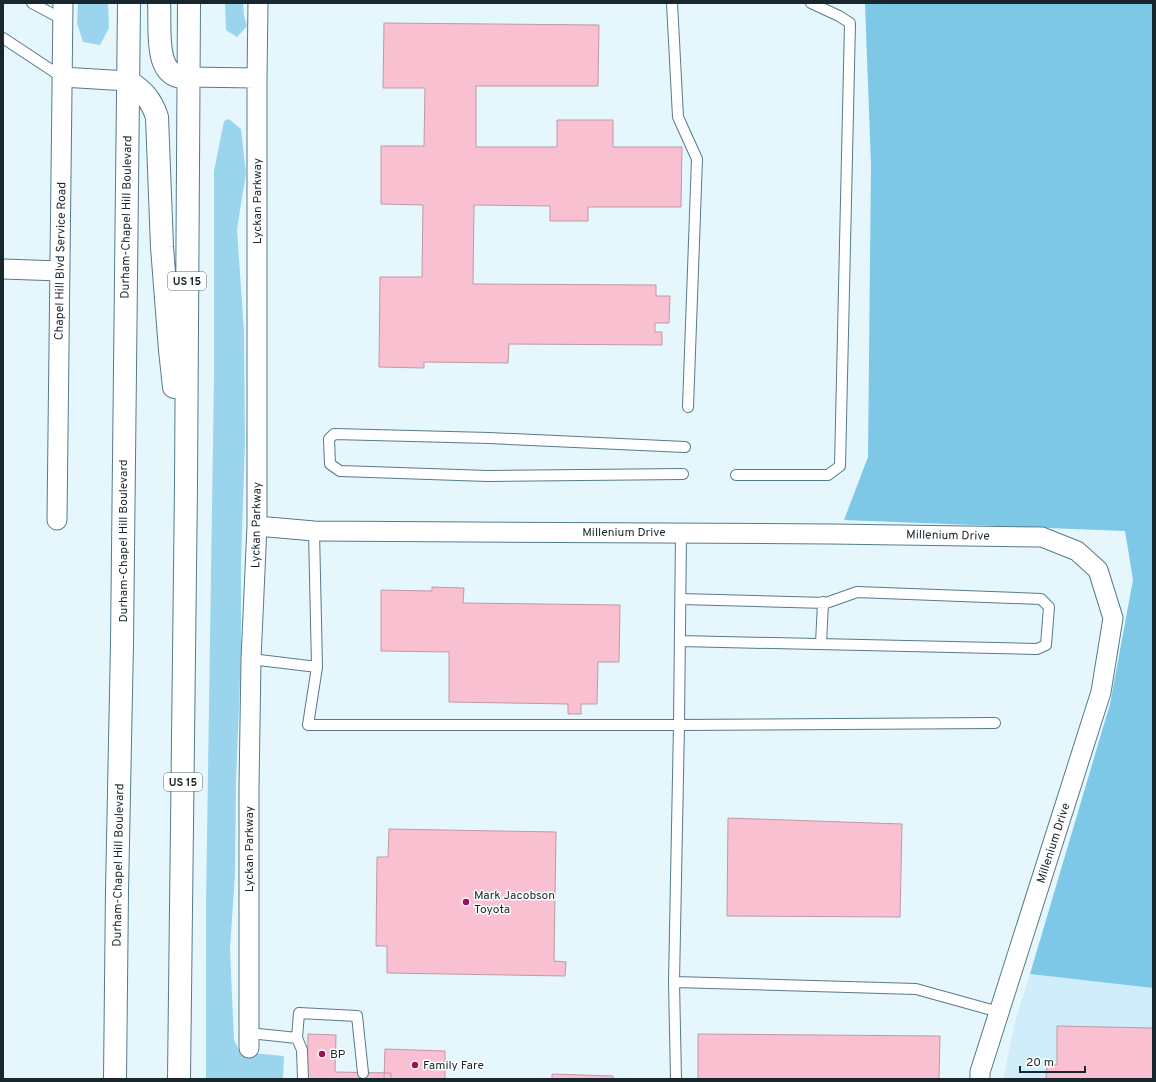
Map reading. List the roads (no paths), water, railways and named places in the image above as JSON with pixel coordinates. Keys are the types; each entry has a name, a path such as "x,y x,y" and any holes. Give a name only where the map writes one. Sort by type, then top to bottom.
{"highway":[{"name":"Durham-Chapel Hill Boulevard","path":"115,1079 122,635 129,3"},
{"path":"158,3 160,50 163,63 174,75 188,77"},
{"name":"US 15","path":"179,1079 186,486 189,3"},
{"path":"128,81 145,94 155,110 157,117 162,247 170,350 186,486"}],"street":[{"name":"Lyckan Parkway","path":"249,1041 249,788 251,658 257,526 256,78 258,3"},
{"name":"Chapel Hill Blvd Service Road","path":"57,520 63,11"},
{"path":"62,77 128,81"},
{"path":"188,77 256,78"},
{"path":"3,269 60,271"},
{"name":"Millenium Drive","path":"257,526 314,531 1042,537 1077,551 1098,570 1113,618 1101,692 980,1072 980,1079"}],"lane":[{"path":"32,3 63,11"},
{"path":"672,3 678,117 697,159 688,407"},
{"path":"736,475 828,475 840,466 850,23 811,3"},
{"path":"3,38 62,77"},
{"path":"683,474 488,476 340,471 330,464 329,439 334,434 490,438 685,446"},
{"path":"314,531 317,667 308,725 995,723"},
{"path":"676,1079 674,982 681,533"},
{"path":"680,641 1037,649 1046,645 1049,606 1041,599 857,592 826,603 681,599"},
{"path":"821,644 823,602"},
{"path":"251,658 317,667"},
{"path":"674,982 916,989 999,1012"},
{"path":"302,1079 302,1050 297,1038 299,1013 357,1016 363,1073"},
{"path":"249,1041 297,1038"}],"place":[{"name":"Mark Jacobson Toyota","path":"466,902"},
{"name":"BP","path":"322,1054"},
{"name":"Family Fare","path":"415,1065"}]}
